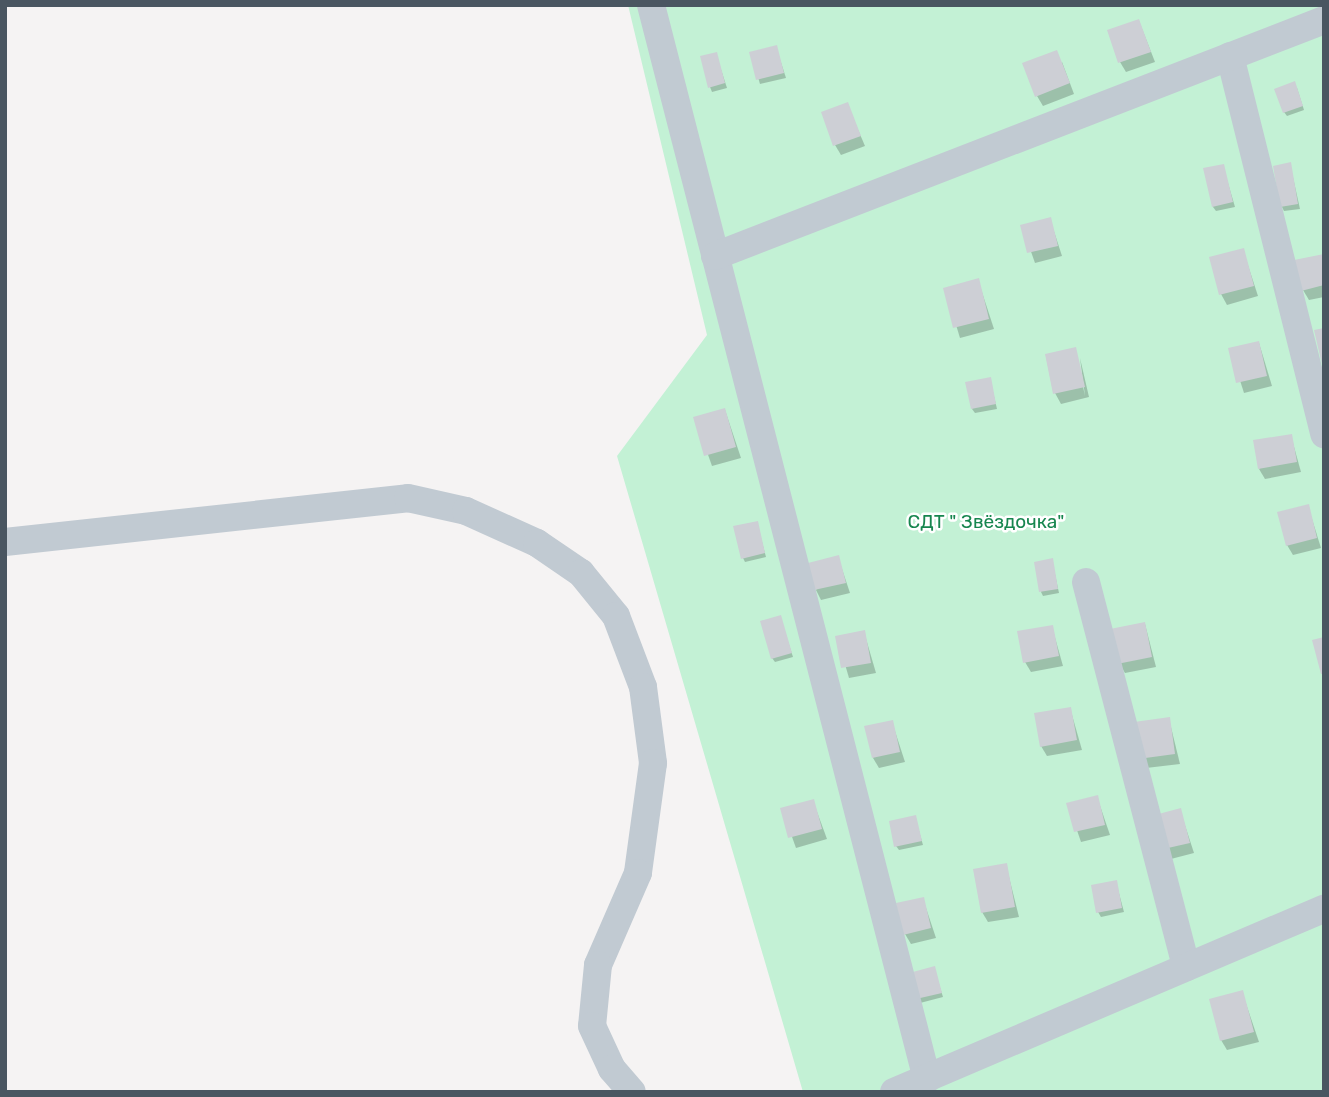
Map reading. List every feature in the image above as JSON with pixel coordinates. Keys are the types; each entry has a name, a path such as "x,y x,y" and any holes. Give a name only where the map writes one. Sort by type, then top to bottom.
{"lane":[{"path":"651,5 927,1079"},
{"path":"715,256 1324,20"},
{"path":"1230,56 1324,434"},
{"path":"5,542 408,498 466,511 537,543 581,573 621,627 643,687 653,763 638,873 598,965 592,1026 612,1069 632,1092"},
{"path":"1086,582 1186,967"},
{"path":"894,1092 1324,909"}],"green space":[{"name":"СДТ \" Звёздочка\"","path":"628,5 1324,5 1324,1092 803,1092 617,456 707,335"}],"building":[{"path":"1139,19 1151,52 1118,63 1107,30"},
{"path":"777,45 784,73 756,80 749,52"},
{"path":"1057,50 1070,83 1035,97 1022,63"},
{"path":"717,52 725,83 708,88 700,56"},
{"path":"1295,81 1303,106 1283,113 1274,89"},
{"path":"848,102 861,136 833,146 821,112"},
{"path":"1291,162 1298,204 1280,207 1273,166"},
{"path":"1224,164 1233,202 1212,207 1203,168"},
{"path":"1051,217 1058,246 1027,253 1020,225"},
{"path":"1244,248 1254,286 1219,295 1209,257"},
{"path":"1324,254 1324,285 1301,291 1294,260"},
{"path":"979,278 989,319 953,328 943,288"},
{"path":"1324,328 1324,369 1323,369 1314,330"},
{"path":"1259,341 1267,376 1236,383 1228,348"},
{"path":"1076,347 1085,387 1053,394 1045,354"},
{"path":"991,377 996,404 971,409 965,382"},
{"path":"725,408 736,447 704,456 693,417"},
{"path":"1292,434 1297,462 1258,469 1253,440"},
{"path":"1309,504 1317,538 1286,546 1277,512"},
{"path":"758,521 765,553 741,559 733,526"},
{"path":"839,555 846,583 814,590 808,563"},
{"path":"1053,558 1058,589 1039,592 1034,562"},
{"path":"781,615 792,653 771,659 760,621"},
{"path":"1145,622 1152,657 1117,664 1110,629"},
{"path":"1053,625 1059,656 1023,663 1017,631"},
{"path":"865,630 871,663 841,668 835,636"},
{"path":"1324,637 1324,674 1321,674 1312,640"},
{"path":"1071,707 1077,740 1040,747 1034,713"},
{"path":"1170,717 1175,754 1138,759 1134,722"},
{"path":"893,720 900,752 872,758 864,726"},
{"path":"1098,795 1105,825 1074,832 1066,803"},
{"path":"814,799 822,829 788,838 780,808"},
{"path":"1181,808 1190,843 1159,850 1151,816"},
{"path":"916,815 922,841 894,847 889,821"},
{"path":"1007,863 1015,907 981,913 973,869"},
{"path":"1117,880 1122,908 1096,913 1091,885"},
{"path":"924,897 931,928 903,935 896,903"},
{"path":"935,966 942,993 916,999 909,973"},
{"path":"1243,990 1254,1032 1220,1041 1209,999"}]}
